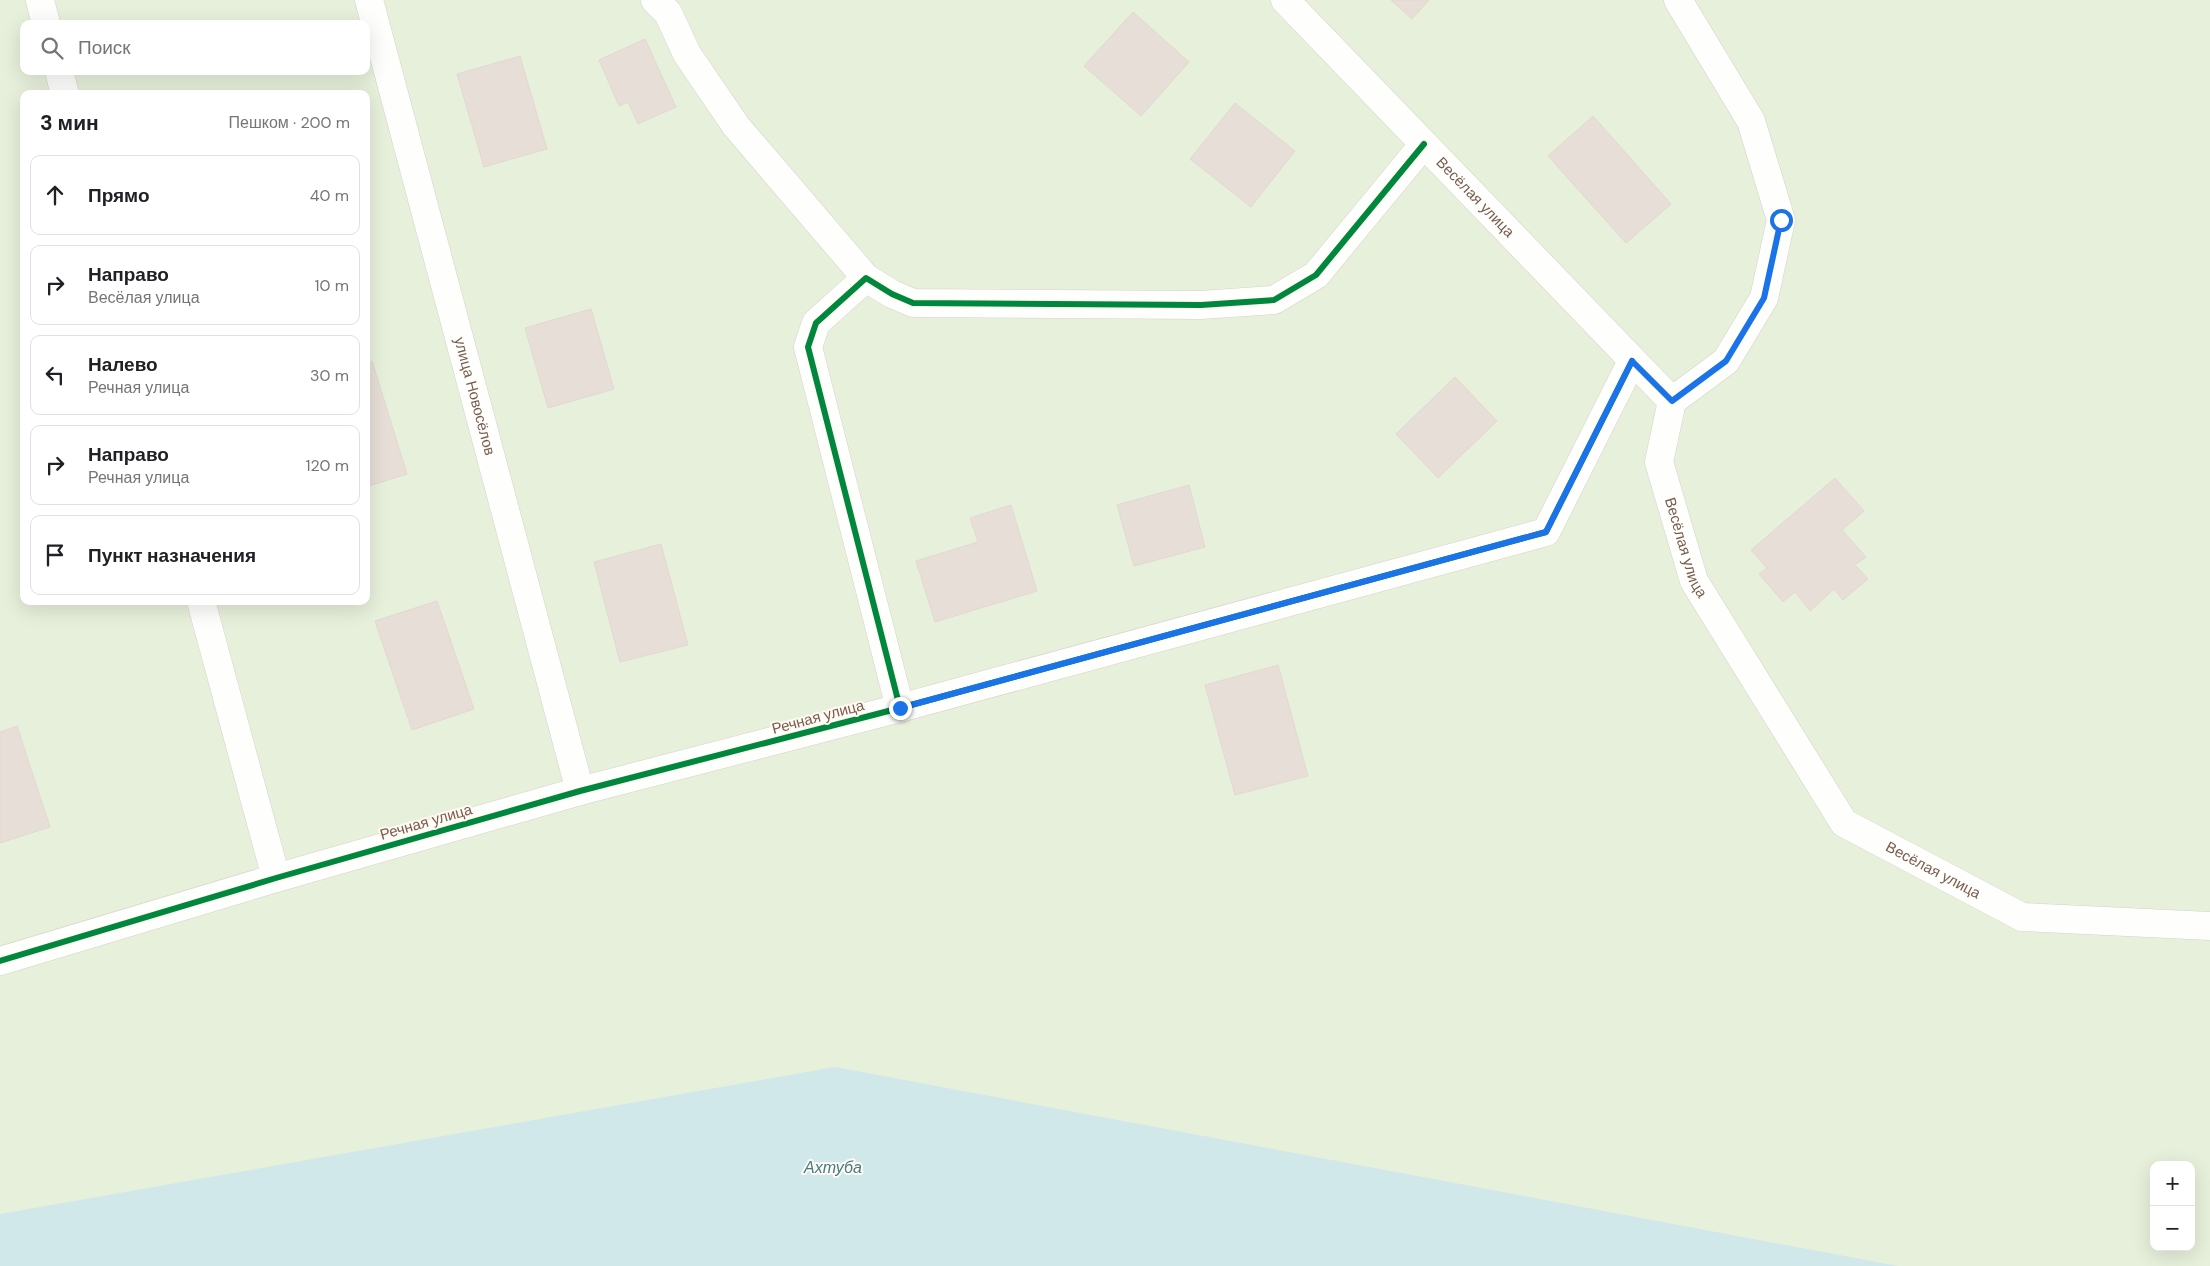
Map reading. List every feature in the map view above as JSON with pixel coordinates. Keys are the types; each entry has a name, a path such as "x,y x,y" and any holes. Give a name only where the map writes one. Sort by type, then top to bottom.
{"street":[{"path":"40,0 45,20"},
{"name":"улица Новосёлов","path":"369,0 580,791"},
{"path":"655,0 668,13 687,54 736,126 866,278 913,304 1201,305 1274,300 1316,275 1424,144"},
{"name":"Весёлая улица","path":"1285,0 1672,401 1659,462 1694,581 1844,823 2022,917 2210,926"},
{"path":"1672,401 1726,361 1764,298 1781,220 1751,120 1678,0"},
{"path":"60,75 64,90"},
{"path":"866,278 816,323 808,347 900,708"},
{"name":"Речная улица","path":"0,961 276,878 580,791 900,708 1546,532 1632,361"},
{"path":"202,605 276,878"}],"green space":[{"path":"0,0 2210,0 2210,1266 0,1266"}],"water":[{"name":"Ахтуба","path":"835,1067 1898,1266 0,1266 0,1214"}],"building":[{"path":"1391,0 1429,0 1412,19"},
{"path":"1133,12 1189,62 1141,116 1084,66"},
{"path":"645,39 676,107 638,124 628,102 619,106 599,60"},
{"path":"520,56 547,149 484,167 457,74"},
{"path":"1235,103 1295,151 1251,207 1190,159"},
{"path":"1593,116 1671,204 1626,243 1548,156"},
{"path":"591,309 614,389 548,408 525,328"},
{"path":"372,361 407,474 370,486 370,362"},
{"path":"1455,377 1497,421 1438,478 1396,434"},
{"path":"1835,478 1864,511 1842,530 1866,557 1855,565 1868,579 1843,600 1834,589 1810,611 1795,592 1783,602 1759,574 1767,568 1751,550"},
{"path":"1189,485 1205,547 1134,566 1117,505"},
{"path":"1011,505 1037,591 935,622 916,561 978,542 970,518"},
{"path":"661,544 688,645 620,662 594,562"},
{"path":"437,601 474,709 412,730 375,621"},
{"path":"1278,665 1308,776 1235,795 1205,685"},
{"path":"17,726 50,827 0,843 0,732"}],"cycle path":[{"path":"900,708 808,347 816,323 866,278 892,294 913,303 1201,305 1274,300 1316,275 1424,144"},
{"path":"0,961 276,878 580,791 900,708 1546,532 1632,361"}],"route":[{"path":"900,708 1546,532 1632,361 1672,401 1726,361 1764,298 1781,220"}]}
